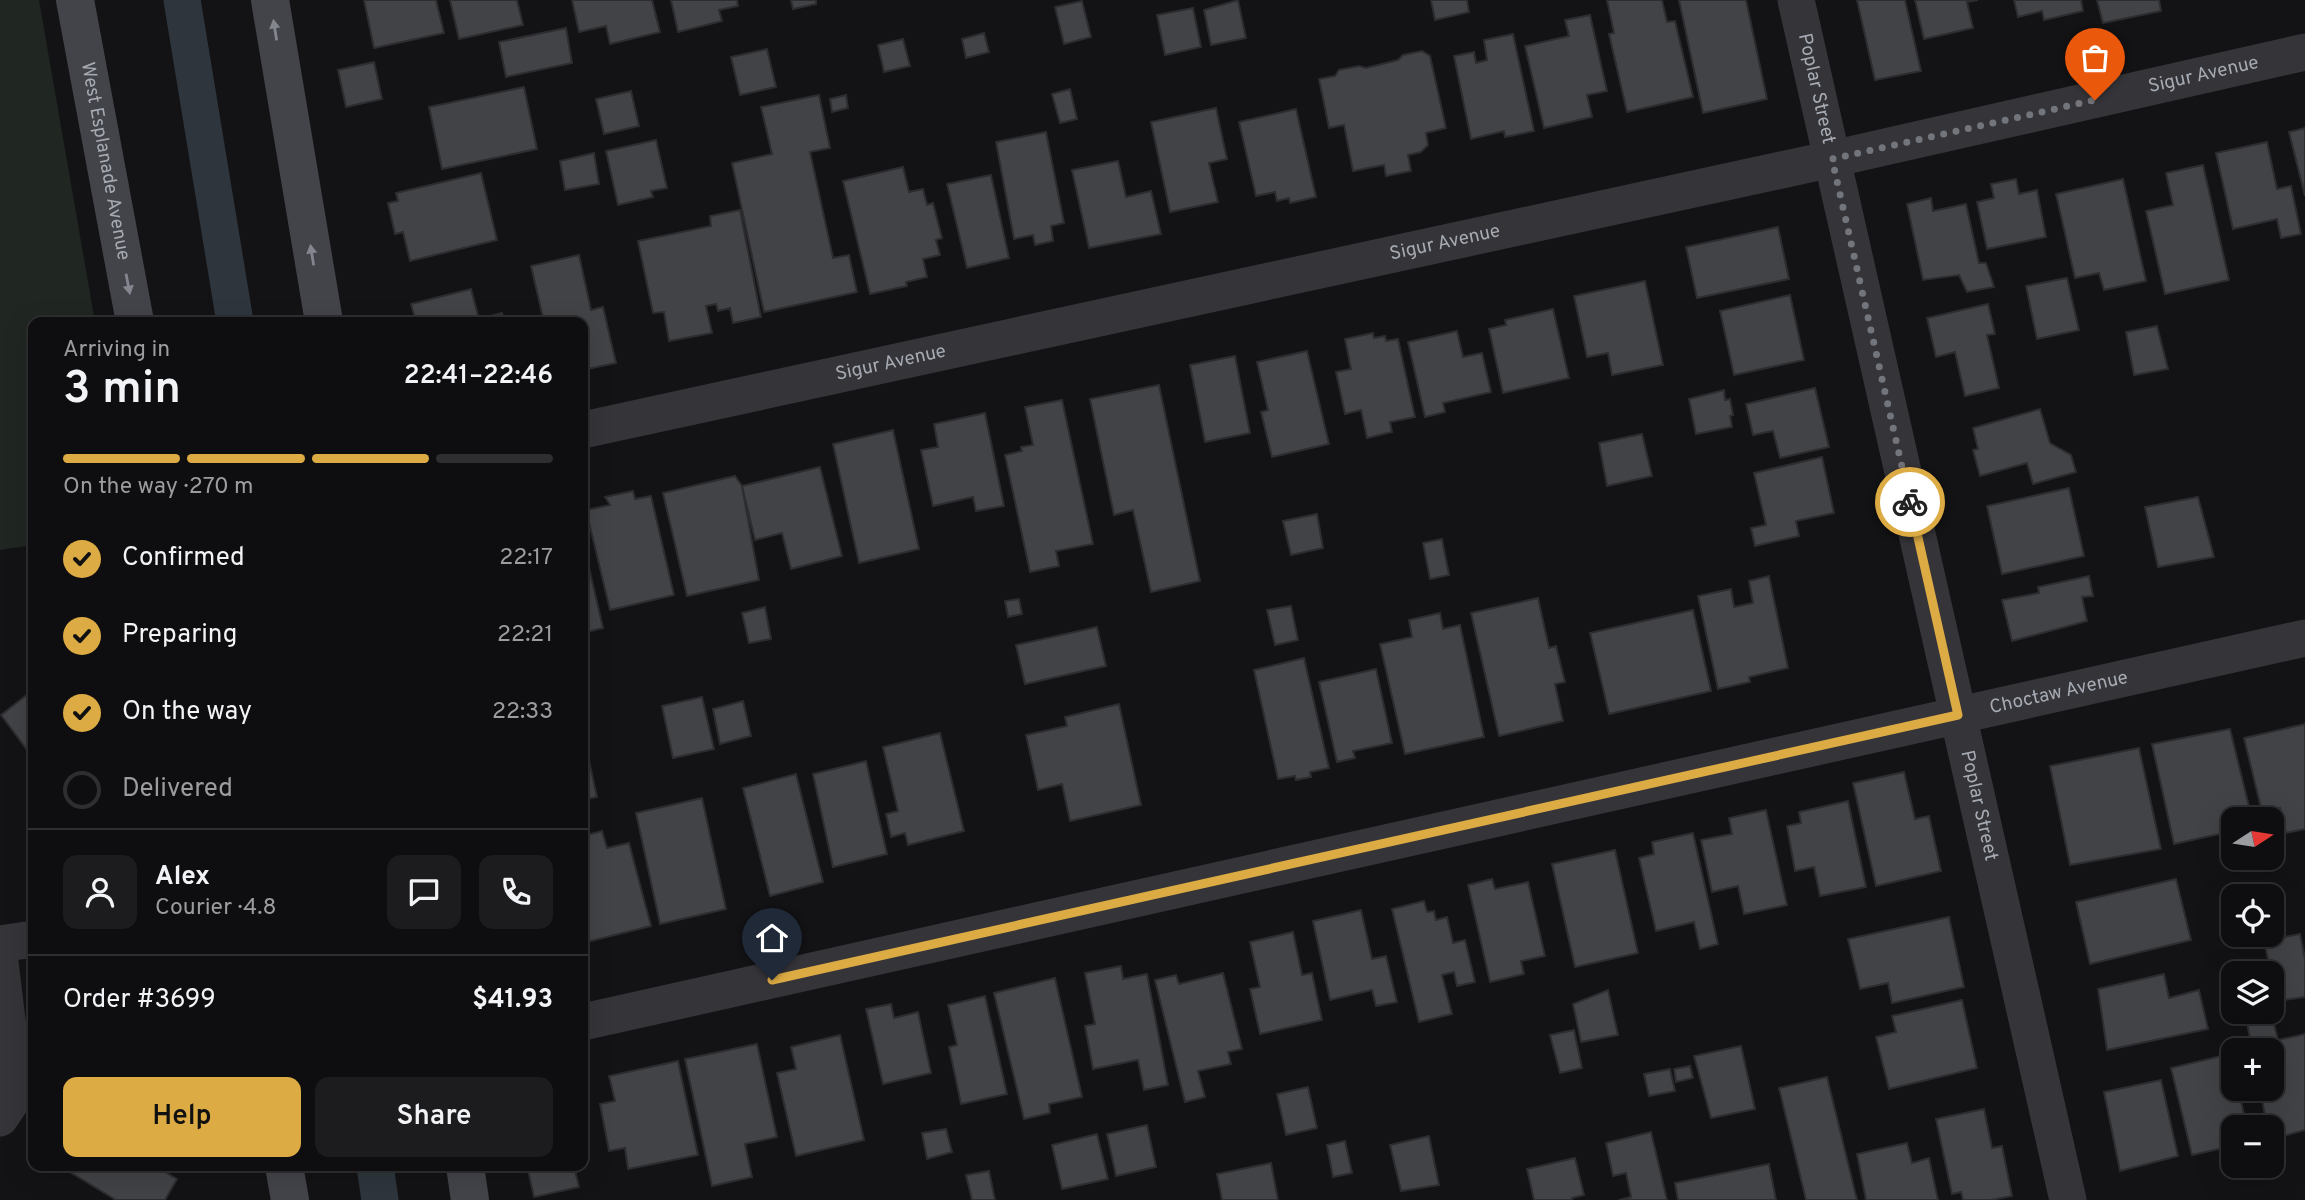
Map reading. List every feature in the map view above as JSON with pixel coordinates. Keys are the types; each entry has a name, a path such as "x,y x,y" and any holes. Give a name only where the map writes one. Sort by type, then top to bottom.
{"main road":[{"name":"West Esplanade Avenue","path":"75,0 134,317"},
{"path":"270,0 323,317"},
{"path":"285,1171 290,1200"},
{"path":"466,1171 470,1200"}],"street":[{"name":"Poplar Street","path":"1796,0 2068,1200"},
{"name":"Sigur Avenue","path":"588,428 1832,159 2305,52"},
{"name":"Choctaw Avenue","path":"588,1021 2305,638"},
{"path":"0,944 28,940"},
{"path":"0,962 16,1094 0,1118"}],"shaded area":[{"path":"0,0 39,0 94,317 28,317 28,546 0,550"}],"building":[{"path":"364,0 436,0 444,33 374,48"},
{"path":"450,0 517,0 523,25 459,39"},
{"path":"572,0 652,0 660,32 610,44 606,26 579,32"},
{"path":"671,0 737,0 738,6 719,10 722,21 678,32"},
{"path":"791,0 816,0 816,4 793,9"},
{"path":"1238,0 1246,38 1211,45 1204,10"},
{"path":"1431,0 1467,0 1469,12 1435,20"},
{"path":"1607,0 1662,0 1667,22 1675,21 1693,97 1627,112 1609,34 1614,33"},
{"path":"1679,0 1746,0 1767,99 1703,113"},
{"path":"1857,0 1905,0 1921,71 1875,80"},
{"path":"1915,0 1978,0 1967,2 1973,28 1924,39"},
{"path":"2014,0 2081,0 2083,11 2044,20 2042,11 2018,17"},
{"path":"2097,0 2159,0 2161,11 2103,23"},
{"path":"1082,1 1091,37 1064,44 1055,7"},
{"path":"1193,8 1201,47 1165,55 1157,15"},
{"path":"1590,15 1607,91 1587,95 1592,117 1544,128 1525,46 1569,36 1565,20"},
{"path":"566,28 572,63 506,77 499,42"},
{"path":"984,33 989,52 966,58 962,39"},
{"path":"1513,34 1534,131 1505,137 1504,131 1471,139 1454,56 1474,52 1476,63 1487,60 1484,40"},
{"path":"903,39 910,66 884,72 878,45"},
{"path":"767,49 776,87 740,95 731,57"},
{"path":"1422,51 1430,56 1446,128 1426,133 1428,145 1421,152 1408,155 1411,171 1386,176 1384,165 1353,171 1344,125 1329,128 1319,79 1335,76 1339,70 1359,66 1366,68"},
{"path":"374,62 382,99 346,107 338,70"},
{"path":"524,87 537,149 442,169 429,107"},
{"path":"1070,89 1077,119 1060,123 1052,94"},
{"path":"631,91 639,126 604,134 596,99"},
{"path":"819,95 830,148 810,152 833,258 849,255 857,292 764,312 732,163 772,154 761,107"},
{"path":"846,95 848,108 832,112 830,99"},
{"path":"1216,108 1227,159 1209,163 1218,202 1170,212 1151,122"},
{"path":"1296,109 1316,197 1290,203 1289,198 1277,201 1275,192 1256,196 1239,122"},
{"path":"2305,128 2305,196 2289,132"},
{"path":"1046,132 1064,223 1051,226 1053,241 1035,245 1033,235 1014,239 996,142"},
{"path":"656,140 667,188 651,191 653,197 618,205 606,151"},
{"path":"2267,142 2277,189 2291,186 2301,234 2281,238 2277,219 2233,229 2216,153"},
{"path":"594,153 599,184 565,190 560,161"},
{"path":"1118,161 1126,197 1151,191 1161,234 1089,248 1072,170"},
{"path":"2203,165 2229,280 2165,294 2146,211 2173,205 2166,173"},
{"path":"903,167 909,192 923,189 927,205 933,203 942,238 936,240 940,255 923,259 927,277 906,282 907,286 870,294 843,181"},
{"path":"481,173 497,240 410,261 403,232 395,234 388,203 398,201 396,193"},
{"path":"991,175 1009,258 967,268 947,184"},
{"path":"2016,179 2019,194 2037,190 2046,237 1987,249 1977,202 1994,198 1991,184"},
{"path":"2123,179 2146,281 2104,290 2099,273 2075,278 2056,194"},
{"path":"1931,198 1933,211 1966,204 1979,263 1986,263 1994,287 1967,292 1959,275 1923,280 1907,204"},
{"path":"740,210 761,317 733,323 730,308 718,311 716,304 706,306 712,333 669,341 664,312 653,313 638,241 711,226 710,216"},
{"path":"1778,227 1789,279 1697,298 1686,247"},
{"path":"579,255 591,310 603,307 616,363 588,369 588,317 543,317 531,266"},
{"path":"2067,278 2079,330 2037,339 2026,286"},
{"path":"1645,281 1663,365 1612,375 1608,353 1587,357 1574,296"},
{"path":"471,289 478,317 415,317 411,304"},
{"path":"1790,295 1804,360 1734,375 1720,311"},
{"path":"1988,304 1995,334 1987,335 1999,388 1965,396 1955,352 1936,357 1927,318"},
{"path":"1553,309 1569,378 1503,393 1489,329 1506,325 1505,320"},
{"path":"502,313 503,317 487,317"},
{"path":"2157,326 2168,369 2134,375 2126,332"},
{"path":"1457,331 1463,357 1482,353 1491,392 1443,403 1445,412 1425,417 1408,342"},
{"path":"1373,333 1374,338 1385,336 1386,341 1398,339 1415,417 1390,422 1392,432 1367,438 1361,410 1345,414 1336,372 1351,369 1345,339"},
{"path":"1307,351 1329,444 1272,457 1261,412 1268,410 1257,362"},
{"path":"1235,356 1250,433 1205,442 1190,365"},
{"path":"1159,385 1200,581 1151,592 1133,510 1114,515 1090,399"},
{"path":"1815,388 1829,447 1780,458 1773,431 1753,435 1746,404"},
{"path":"1724,390 1725,400 1730,399 1732,427 1696,434 1689,399"},
{"path":"1062,400 1093,544 1056,551 1059,566 1030,572 1005,455 1022,451 1021,447 1033,445 1025,407"},
{"path":"2040,409 2050,443 2071,455 2076,472 2033,484 2027,463 1980,476 1973,450 1978,449 1973,428"},
{"path":"985,413 1004,506 976,511 973,497 933,506 921,450 938,447 934,424"},
{"path":"893,430 919,549 859,563 833,444"},
{"path":"1642,434 1652,476 1607,486 1599,443"},
{"path":"1822,457 1834,513 1796,521 1799,536 1755,546 1751,528 1766,525 1754,473"},
{"path":"820,467 842,556 791,569 782,533 755,540 742,486"},
{"path":"735,476 742,486 759,580 687,596 663,493"},
{"path":"2069,488 2084,556 2002,574 1987,506"},
{"path":"633,491 635,499 651,496 674,595 610,610 588,518 588,510 610,505 605,497"},
{"path":"2198,497 2214,557 2158,567 2145,507"},
{"path":"1317,514 1323,548 1291,555 1283,521"},
{"path":"1442,539 1449,575 1430,579 1423,543"},
{"path":"588,564 603,628 588,632"},
{"path":"1769,576 1788,668 1749,677 1750,682 1718,689 1698,596 1731,589 1734,607 1753,603 1749,581"},
{"path":"2089,576 2093,596 2082,597 2087,621 2012,641 2002,600 2039,593 2038,587"},
{"path":"1538,598 1549,648 1556,646 1565,682 1555,684 1563,721 1499,736 1471,613"},
{"path":"1019,599 1022,614 1008,617 1005,601"},
{"path":"1291,606 1298,640 1275,645 1267,610"},
{"path":"765,607 771,639 749,643 742,613"},
{"path":"1693,610 1711,691 1609,714 1590,633"},
{"path":"1440,613 1443,629 1460,625 1484,737 1405,754 1380,644 1412,637 1409,620"},
{"path":"1097,627 1106,666 1025,684 1016,645"},
{"path":"1304,658 1329,768 1310,772 1311,777 1278,779 1254,670"},
{"path":"1376,669 1392,743 1353,751 1355,758 1337,762 1319,682"},
{"path":"28,694 28,751 1,715"},
{"path":"702,697 714,749 673,758 662,706"},
{"path":"743,701 751,736 720,744 713,709"},
{"path":"1119,704 1141,805 1070,821 1062,784 1038,790 1026,735 1067,726 1065,717"},
{"path":"2305,724 2305,829 2286,833 2284,807 2261,807 2244,738"},
{"path":"2230,729 2249,807 2221,807 2221,834 2174,844 2152,744"},
{"path":"940,733 964,831 908,845 905,833 891,837 886,814 898,811 883,747"},
{"path":"2139,748 2161,849 2070,865 2050,766"},
{"path":"588,756 597,797 588,799"},
{"path":"866,761 887,854 833,867 813,774"},
{"path":"1904,772 1915,819 1929,816 1941,871 1876,886 1853,783"},
{"path":"796,774 823,882 770,896 743,788"},
{"path":"702,798 726,909 660,924 636,813"},
{"path":"1848,801 1866,887 1820,896 1814,867 1795,871 1787,826 1801,823 1799,812"},
{"path":"1766,810 1787,905 1744,914 1738,886 1712,892 1701,840 1732,834 1729,818"},
{"path":"602,831 607,848 629,843 651,926 588,942 588,835"},
{"path":"1693,833 1718,944 1700,949 1694,922 1656,931 1639,858 1654,854 1652,842"},
{"path":"1615,850 1638,953 1575,967 1552,864"},
{"path":"1492,879 1495,889 1528,882 1545,956 1521,961 1524,974 1490,982 1468,885"},
{"path":"2176,879 2191,940 2090,964 2076,902"},
{"path":"1424,901 1427,912 1434,911 1436,920 1447,917 1453,943 1465,940 1475,982 1457,986 1454,972 1442,975 1452,1014 1419,1022 1392,909"},
{"path":"1361,910 1372,959 1386,956 1397,1002 1376,1006 1372,990 1330,1000 1313,921"},
{"path":"1949,917 1964,987 1892,1003 1888,983 1860,989 1848,939"},
{"path":"1293,932 1302,975 1312,973 1322,1020 1260,1034 1250,989 1260,987 1250,942"},
{"path":"2300,934 2305,959 2305,997 2284,1000 2284,961 2268,961 2265,947 2284,947 2284,937"},
{"path":"1121,966 1123,979 1147,974 1168,1085 1144,1090 1138,1060 1093,1069 1085,1026 1095,1024 1085,973"},
{"path":"1223,973 1242,1049 1228,1052 1231,1064 1198,1071 1205,1097 1185,1102 1155,980 1176,975 1179,984"},
{"path":"2164,974 2169,998 2199,990 2208,1029 2107,1050 2098,989"},
{"path":"1055,978 1082,1097 1049,1104 1050,1113 1024,1119 994,993"},
{"path":"1608,990 1618,1035 1581,1042 1573,1004"},
{"path":"985,996 1007,1094 961,1104 949,1047 957,1045 948,1005"},
{"path":"1962,1000 1977,1068 1889,1089 1876,1037 1896,1032 1892,1016"},
{"path":"891,1004 894,1018 918,1012 931,1073 883,1084 866,1009"},
{"path":"2247,1024 2274,1024 2278,1038 2250,1038"},
{"path":"1574,1030 1582,1068 1560,1073 1550,1035"},
{"path":"2305,1034 2305,1130 2284,1136 2284,1115 2265,1115 2262,1101 2284,1101 2284,1039"},
{"path":"840,1035 864,1140 796,1156 777,1073 796,1069 791,1047"},
{"path":"757,1044 777,1137 745,1144 752,1177 712,1186 685,1059"},
{"path":"1741,1046 1755,1109 1711,1118 1694,1056"},
{"path":"2221,1056 2221,1101 2241,1101 2244,1115 2221,1115 2221,1149 2192,1155 2171,1068"},
{"path":"678,1061 698,1155 628,1169 625,1148 609,1151 600,1104 615,1101 609,1076"},
{"path":"1690,1066 1693,1078 1676,1082 1674,1069"},
{"path":"1670,1069 1675,1091 1649,1096 1644,1074"},
{"path":"1827,1077 1857,1200 1806,1200 1779,1088"},
{"path":"2161,1080 2178,1156 2120,1171 2104,1092"},
{"path":"1308,1087 1317,1128 1286,1135 1277,1094"},
{"path":"1984,1109 1992,1148 2002,1146 2012,1196 1991,1200 1963,1200 1961,1192 1952,1194 1936,1119"},
{"path":"1147,1125 1156,1167 1116,1176 1107,1134"},
{"path":"946,1129 952,1152 927,1159 922,1133"},
{"path":"1651,1132 1667,1200 1619,1200 1631,1197 1626,1173 1613,1176 1606,1143"},
{"path":"1097,1134 1108,1179 1062,1189 1052,1145"},
{"path":"1429,1136 1439,1185 1401,1191 1390,1145"},
{"path":"1345,1141 1352,1173 1333,1177 1327,1145"},
{"path":"1907,1143 1912,1163 1929,1158 1938,1200 1866,1200 1857,1154"},
{"path":"1575,1158 1584,1195 1572,1200 1534,1200 1527,1169"},
{"path":"1271,1163 1278,1200 1222,1200 1217,1174"},
{"path":"1769,1164 1776,1200 1678,1200 1675,1183"},
{"path":"68,1171 164,1171 177,1179 165,1200 116,1200"},
{"path":"528,1171 575,1171 579,1187 534,1197"},
{"path":"989,1171 995,1200 972,1200 966,1175"}],"waterway":[{"path":"182,0 234,317"},
{"path":"376,1171 380,1200"}],"way so far":[{"path":"1910,502 1832,159 2095,100"}],"route":[{"path":"772,980 1958,715 1910,502"}]}
